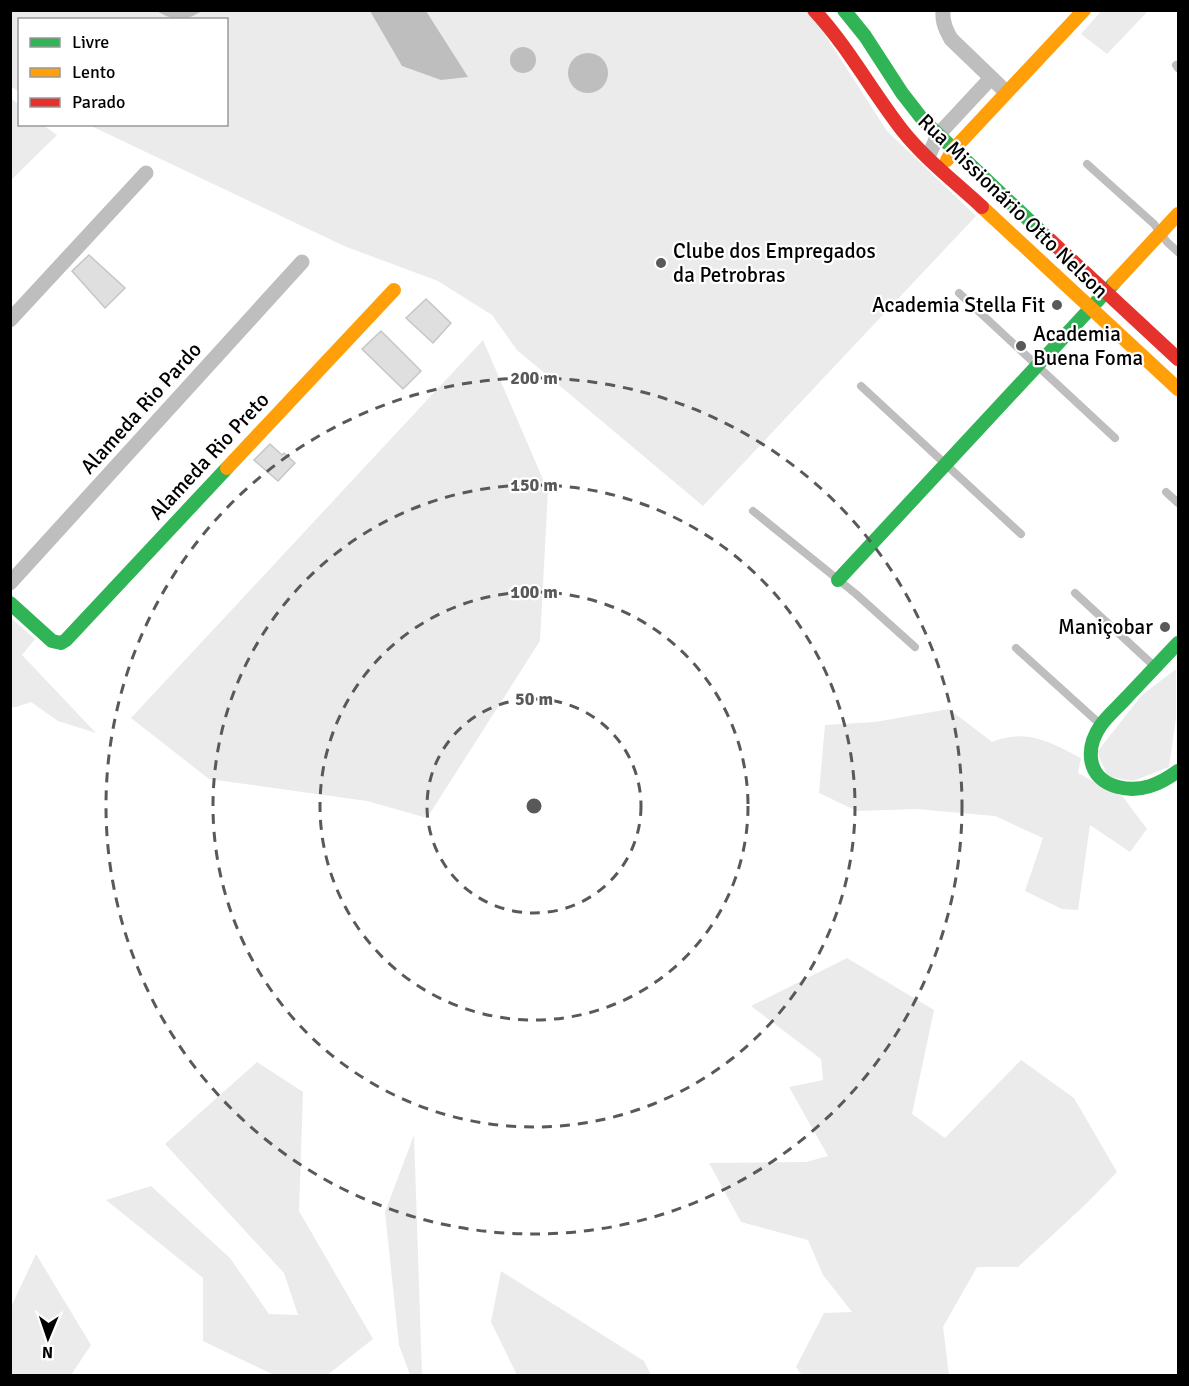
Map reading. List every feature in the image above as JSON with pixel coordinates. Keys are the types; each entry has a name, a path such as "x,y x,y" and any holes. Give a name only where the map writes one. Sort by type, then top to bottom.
{"street":[{"name":"Rua Missionário Otto Nelson","path":"814,10 832,28 900,128 941,170 1179,390"},
{"name":"Rua Missionário Otto Nelson","path":"844,10 910,106 953,150 1179,359"},
{"path":"943,10 942,18 945,29 951,39 1006,92"},
{"path":"941,170 953,150 1084,10"},
{"path":"928,157 938,135 991,78"},
{"path":"10,320 146,173"},
{"path":"838,580 1179,214"},
{"name":"Alameda Rio Pardo","path":"10,583 302,262"},
{"name":"Alameda Rio Preto","path":"10,603 52,641 66,640 394,290"},
{"path":"1179,643 1101,724 1091,739 1089,750 1089,762 1096,776 1119,789 1137,790 1155,787 1179,771"}],"lane":[{"path":"1087,164 1154,224 1179,252"},
{"path":"959,293 1115,438"},
{"path":"861,386 1021,534"},
{"path":"1166,492 1179,503"},
{"path":"753,511 838,580 915,647"},
{"path":"1075,593 1156,668"},
{"path":"1016,648 1101,724"}],"shaded area":[{"path":"1102,10 1148,11 1107,54 1081,34"},
{"name":"Clube dos Empregados da Petrobras","path":"10,11 806,11 813,16 887,131 976,216 703,506 517,350 492,315 438,281 344,246 91,126 228,126 228,18 18,18 18,90 11,87"},
{"path":"156,11 202,11 186,18 169,17"},
{"path":"370,11 426,11 468,77 441,80 402,66"},
{"path":"523,47 532,51 536,60 532,69 523,73 514,69 510,60 514,51"},
{"path":"588,53 596,54 602,59 607,65 607,81 602,87 596,92 588,93 580,92 574,87 569,81 568,73 569,65 574,59 580,54"},
{"path":"11,98 18,104 18,126 44,126 57,135 11,180"},
{"path":"483,340 548,491 540,641 427,818 367,801 209,779 131,718"},
{"path":"10,617 35,639 22,655 96,733 58,721 31,702 11,707"},
{"path":"1176,669 1176,718 1169,767 1133,781 1108,777 1097,752 1142,695"},
{"path":"949,709 992,742 1017,736 1028,737 1048,742 1081,758 1078,773 1123,797 1147,829 1130,852 1090,825 1078,910 1062,909 1025,891 1043,838 995,816 916,809 857,811 819,793 825,725 875,722"},
{"path":"847,958 934,1010 912,1114 945,1138 1021,1060 1074,1098 1117,1172 1018,1267 977,1267 943,1327 949,1375 802,1375 796,1367 824,1313 852,1312 823,1275 808,1240 741,1222 709,1163 806,1162 828,1156 789,1087 823,1080 821,1059 751,1006"},
{"path":"257,1062 303,1092 299,1211 373,1339 326,1376 274,1375 203,1341 203,1278 106,1200 151,1186 230,1258 269,1314 298,1315 284,1273 165,1144"},
{"path":"414,1135 422,1376 410,1375 399,1345 385,1212"},
{"path":"36,1254 91,1345 71,1375 11,1375 11,1307"},
{"path":"501,1271 644,1361 651,1375 517,1375 491,1322"}],"building":[{"path":"89,255 125,288 105,308 72,271"},
{"path":"426,299 451,323 433,343 406,318"},
{"path":"381,331 421,371 403,389 362,349"},
{"path":"270,444 295,463 278,481 254,460"}],"traffic: fast":[{"path":"844,10 865,36 902,93 923,120 1050,240"},
{"path":"838,580 1114,283"},
{"path":"10,603 52,641 61,643 66,640 227,468"},
{"path":"1178,643 1104,721 1092,743 1091,753 1094,770 1100,777 1107,783 1126,789 1150,786 1178,771"}],"traffic: slow":[{"path":"947,160 953,150 1084,10"},
{"path":"982,207 1178,389"},
{"path":"1114,283 1178,214"},
{"path":"227,468 394,290"}],"traffic: jam":[{"path":"814,10 838,39 911,141 982,207"},
{"path":"1050,240 1178,359"}],"place":[{"name":"Clube dos Empregados da Petrobras","path":"661,263"},
{"name":"Academia Stella Fit","path":"1057,305"},
{"name":"Academia Buena Foma","path":"1021,346"},
{"name":"Maniçobar","path":"1165,627"}]}
